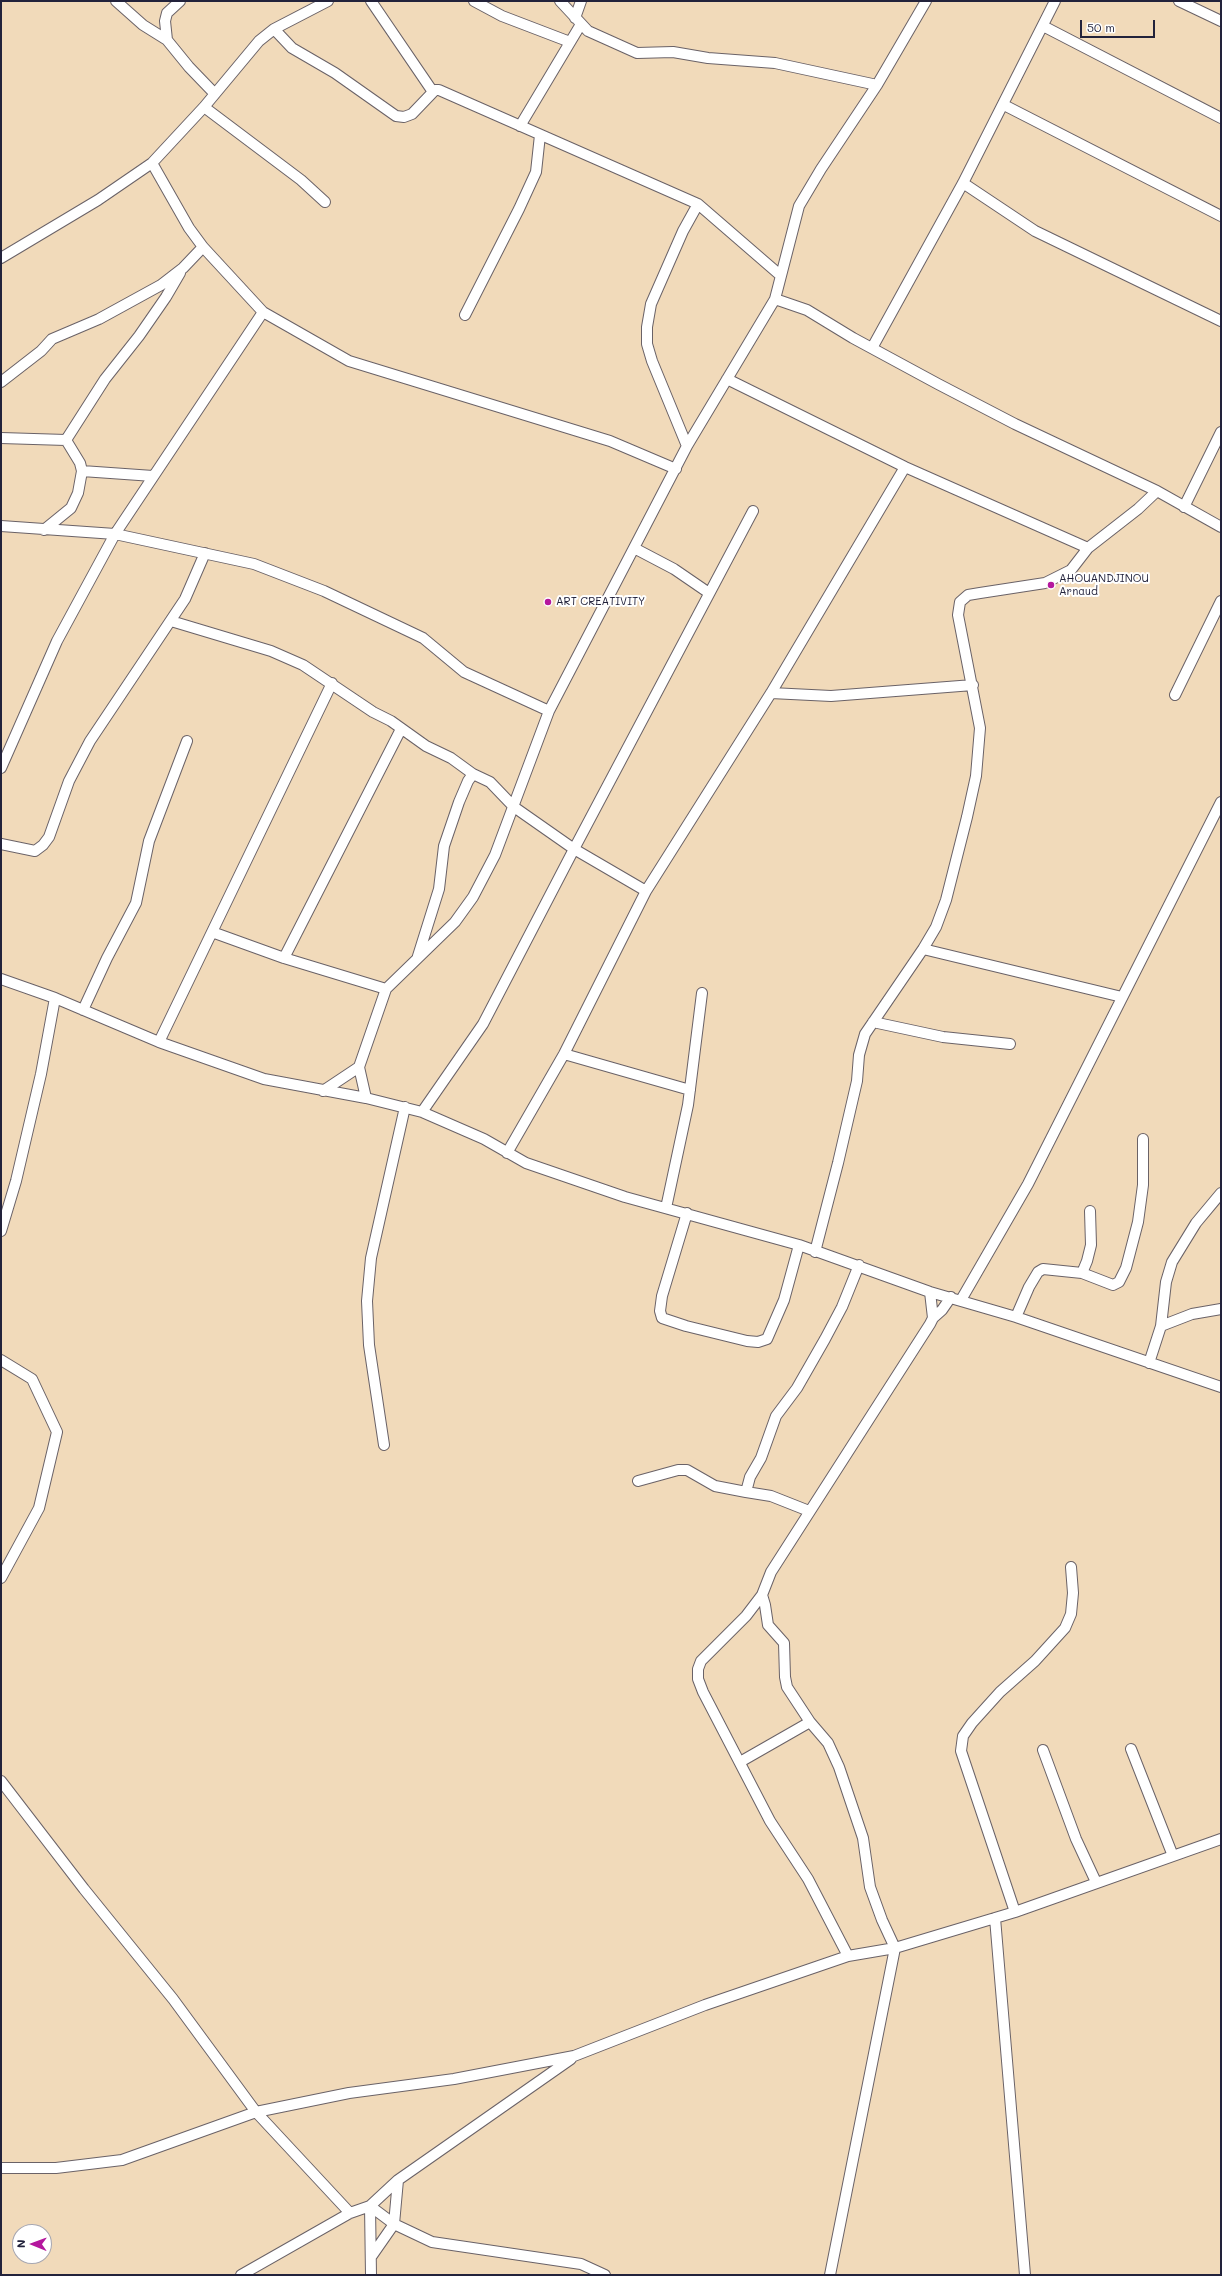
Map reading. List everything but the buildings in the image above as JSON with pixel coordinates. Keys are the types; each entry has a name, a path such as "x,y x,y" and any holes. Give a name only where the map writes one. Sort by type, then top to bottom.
{"street":[{"path":"116,1 143,25 167,40 189,67 215,94"},
{"path":"167,40 165,21 167,13 180,1"},
{"path":"1,258 98,200 152,163 204,107 259,40 274,28 328,1"},
{"path":"371,1 433,92"},
{"path":"474,1 480,6 502,16 570,42"},
{"path":"560,1 588,31 637,53 673,52 708,58 775,63 877,84"},
{"path":"520,126 570,42 578,21 581,1"},
{"path":"366,1098 359,1067 386,989 455,922 473,897 495,856 549,711 687,446 775,299 799,206 821,169 877,84 926,1"},
{"path":"872,348 1004,105 1055,1"},
{"path":"1179,1 1221,21"},
{"path":"1043,26 1221,118"},
{"path":"274,28 292,48 335,73 396,116 404,117 412,114 433,92 439,90 698,204 780,275"},
{"path":"1004,105 1221,216"},
{"path":"204,107 301,180 325,202"},
{"path":"465,315 536,172 540,135"},
{"path":"152,163 189,228 203,247 263,312 349,361 610,441 676,469"},
{"path":"962,183 1035,231 1221,322"},
{"path":"687,446 652,361 647,344 647,328 651,304 683,231 698,204"},
{"path":"1,382 41,351 52,339 99,319 161,285 183,268 203,247"},
{"path":"66,440 105,379 166,297 183,268"},
{"path":"775,299 807,310 872,348 1015,424 1157,491 1221,527"},
{"path":"1,768 57,641 115,534 263,312"},
{"path":"727,379 905,466 1088,548"},
{"path":"1184,507 1221,432"},
{"path":"1,438 66,440"},
{"path":"44,530 75,502 82,471 80,463 66,440"},
{"path":"507,1153 564,1054 646,891 771,693 905,466"},
{"path":"82,471 153,476"},
{"path":"815,1252 826,1217 857,1081 859,1055 865,1034 923,949 936,927 946,900 976,776 980,728 958,615 960,602 968,595 1045,583 1071,570 1088,548 1138,509 1157,491"},
{"path":"422,1112 483,1024 753,512"},
{"path":"1,526 115,534 205,552 254,564 324,591 423,638 464,672 549,711"},
{"path":"634,548 674,569 709,593"},
{"path":"1,844 35,851 44,846 49,837 69,781 90,741 171,621 196,579 205,552"},
{"path":"1175,695 1221,601"},
{"path":"171,621 271,651 303,665 332,683 366,708 426,746 452,758 473,774 490,782 514,807 574,849 646,891"},
{"path":"159,1042 332,683"},
{"path":"771,693 830,696 972,685"},
{"path":"284,958 401,729"},
{"path":"83,1010 107,958 136,903 149,842 187,741"},
{"path":"417,958 439,888 444,846 462,795 473,774"},
{"path":"961,1300 1028,1184 1221,802"},
{"path":"212,932 284,958 386,989"},
{"path":"923,949 1122,997"},
{"path":"1,979 55,998 159,1042 264,1079 366,1098 422,1112 484,1140 526,1163 625,1197 687,1213 859,1265 930,1292 1016,1317 1221,1387"},
{"path":"666,1208 690,1090 702,993"},
{"path":"1,1231 16,1181 39,1082 55,998"},
{"path":"873,1022 943,1037 1010,1044"},
{"path":"564,1054 690,1090"},
{"path":"323,1091 359,1067"},
{"path":"384,1445 369,1345 367,1301 371,1258 405,1107"},
{"path":"1016,1317 1038,1272 1052,1269 1082,1273 1113,1286 1119,1282 1126,1268 1135,1236 1141,1204 1142,1139"},
{"path":"1149,1363 1161,1326 1166,1282 1172,1262 1196,1223 1221,1193"},
{"path":"1082,1273 1088,1262 1091,1245 1090,1211"},
{"path":"687,1213 662,1296 660,1311 662,1318 686,1326 747,1341 758,1342 767,1339 784,1300 799,1246"},
{"path":"746,1492 750,1477 761,1458 776,1416 797,1388 825,1340 842,1307 859,1265"},
{"path":"930,1292 933,1318"},
{"path":"848,1956 808,1879 770,1821 703,1692 698,1679 698,1669 701,1662 746,1616 762,1595 771,1572 809,1511 933,1318 942,1310 950,1297"},
{"path":"1161,1326 1192,1314 1221,1309"},
{"path":"1,1360 32,1379 57,1432 39,1508 1,1578"},
{"path":"638,1480 678,1470 688,1470 715,1486 771,1496 809,1511"},
{"path":"1015,1912 961,1751 963,1736 972,1723 1000,1692 1035,1661 1065,1628 1071,1614 1073,1593 1071,1567"},
{"path":"762,1595 768,1626 784,1643 784,1677 787,1687 810,1722 828,1743 839,1767 863,1838 870,1887 882,1920 895,1948 830,2275"},
{"path":"740,1762 810,1722"},
{"path":"1131,1749 1173,1856"},
{"path":"1043,1750 1076,1839 1096,1882"},
{"path":"1,1781 84,1889 173,1999 256,2112 350,2213"},
{"path":"1,2168 56,2168 122,2160 256,2112 349,2093 454,2079 574,2056 705,2005 848,1956 895,1948 1015,1912 1221,1838"},
{"path":"995,1918 1025,2275"},
{"path":"241,2275 350,2213 370,2206 398,2180 574,2056"},
{"path":"371,2257 394,2224 398,2180"},
{"path":"370,2206 394,2224 432,2242 581,2264 605,2275"},
{"path":"370,2206 371,2275"}],"place":[{"name":"AHOUANDJINOU Arnaud","path":"1051,585"},
{"name":"ART CREATIVITY","path":"548,602"}]}
